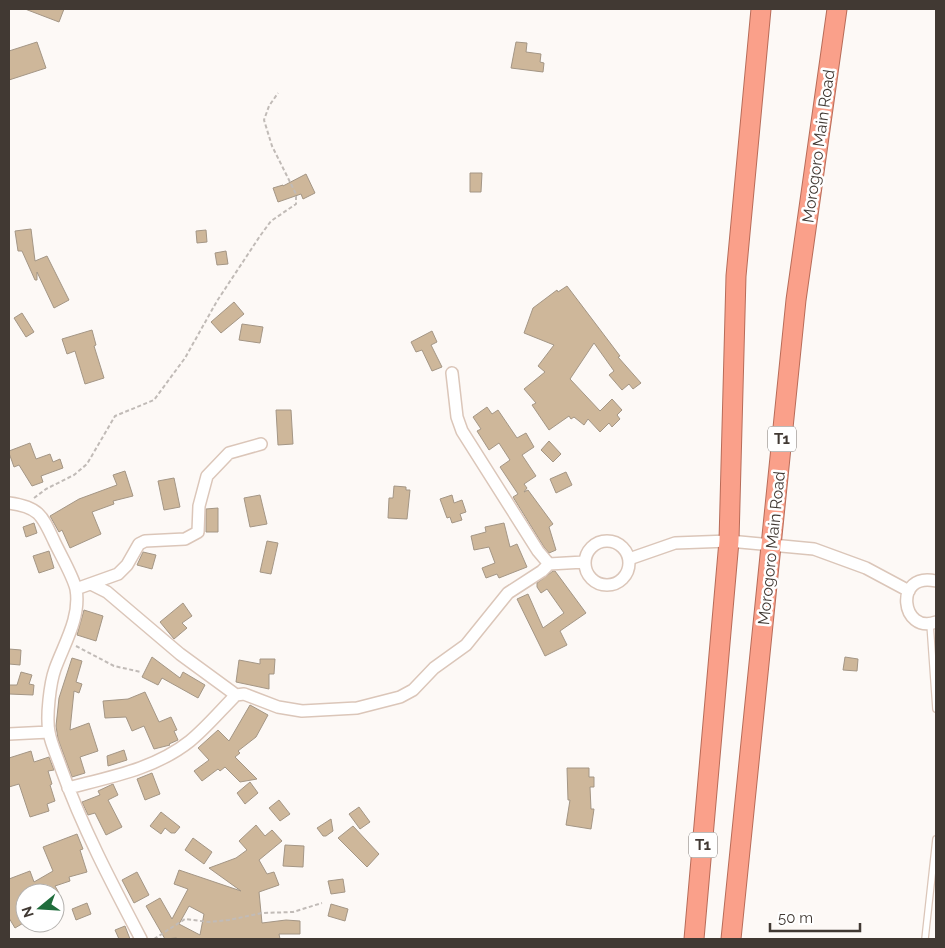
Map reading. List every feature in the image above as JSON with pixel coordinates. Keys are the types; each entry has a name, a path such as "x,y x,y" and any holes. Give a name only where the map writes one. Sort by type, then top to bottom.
{"highway":[{"name":"T1","path":"694,939 730,541 736,276 761,9"},
{"name":"Morogoro Main Road","path":"731,939 796,300 837,9"}],"street":[{"path":"452,373 457,417 462,431 538,551 549,564"},
{"path":"76,589 118,574 128,565 139,544 145,541 185,539 198,532 199,506 207,476 229,453 261,444"},
{"path":"9,503 35,509 45,522 76,589 76,610 50,690 49,732 68,788 107,873 141,939"},
{"path":"612,541 623,548 629,559 625,577 614,585 602,586 590,580 584,568 588,550 599,542 612,541"},
{"path":"629,559 675,543 730,541 771,544 814,549 866,568 909,591"},
{"path":"68,788 146,767 158,761 189,742 236,695 244,694 278,707 302,711 357,708 400,697 413,690 434,668 466,645 508,593 542,571 549,564 584,562"},
{"path":"933,623 918,622 909,612 906,600 909,591 915,583 927,579 936,581"},
{"path":"91,584 108,592 180,654 236,695"},
{"path":"9,734 49,732"}],"lane":[{"path":"933,623 936,709"},
{"path":"925,939 936,840"}],"path":[{"path":"24,505 46,489 74,475 87,464 115,416 154,400 185,358 217,301 260,236 271,221 296,204 296,194 272,146 264,120 269,106 278,93"},
{"path":"67,642 114,666 141,672"},
{"path":"154,939 185,919 209,922 229,920 262,913 293,912 322,903"}],"building":[{"path":"25,9 64,9 59,22"},
{"path":"37,42 46,68 9,80 9,51"},
{"path":"516,42 527,43 526,52 541,54 540,62 544,63 543,72 511,68"},
{"path":"470,173 482,173 481,192 470,192"},
{"path":"306,174 315,193 303,199 301,194 278,202 273,188 283,186"},
{"path":"31,229 35,261 47,256 69,300 54,308 37,272 37,280 35,280 22,251 18,251 15,231"},
{"path":"206,230 207,242 197,243 196,231"},
{"path":"226,251 228,264 217,265 215,253"},
{"path":"567,286 620,356 618,357 641,383 633,389 629,384 622,390 609,375 614,371 594,343 570,379 600,411 612,399 622,410 617,415 620,419 612,427 609,423 600,432 588,419 584,425 574,417 571,419 569,416 549,430 532,405 536,403 524,389 545,372 538,366 554,345 524,333 533,308 557,290 558,292"},
{"path":"234,302 244,314 221,333 211,322"},
{"path":"22,313 34,332 26,337 14,318"},
{"path":"242,324 263,327 260,343 239,340"},
{"path":"92,330 96,345 94,346 104,378 85,384 75,351 67,354 62,339"},
{"path":"432,331 437,342 431,345 442,367 432,371 422,350 416,352 411,342"},
{"path":"487,407 492,414 498,410 517,438 526,433 534,447 522,455 536,476 524,484 527,488 524,492 528,490 553,524 549,527 556,550 549,553 544,547 513,497 518,494 500,467 510,460 499,443 489,450 477,431 481,429 473,417"},
{"path":"276,410 291,410 293,444 278,445"},
{"path":"549,441 561,454 553,462 541,450"},
{"path":"30,443 36,459 50,454 53,462 60,459 63,468 41,476 43,482 32,486 19,465 14,467 9,453 9,451"},
{"path":"125,471 133,496 113,501 114,504 92,512 101,534 70,548 62,530 59,532 50,516 79,499 117,485 113,475"},
{"path":"566,472 572,485 556,493 550,479"},
{"path":"174,478 180,507 164,510 158,481"},
{"path":"394,486 406,487 406,490 410,490 407,519 388,518 389,498 393,498"},
{"path":"260,495 267,524 250,527 244,498"},
{"path":"452,495 454,503 462,500 466,512 460,514 462,520 452,523 450,517 447,518 440,499"},
{"path":"218,508 218,532 206,532 206,509"},
{"path":"34,523 37,533 26,537 23,527"},
{"path":"504,523 510,547 517,544 527,567 499,578 497,574 486,578 482,568 495,563 489,547 474,550 471,536 486,532 485,527"},
{"path":"267,541 278,543 271,574 260,572"},
{"path":"49,551 54,568 39,573 33,556"},
{"path":"143,552 156,555 152,569 137,565"},
{"path":"555,571 586,613 560,631 567,645 545,656 517,599 528,594 543,628 564,613 547,589 541,593 537,587 537,583"},
{"path":"183,603 192,616 182,623 187,628 174,639 160,622"},
{"path":"84,610 103,616 96,641 77,635"},
{"path":"9,649 21,650 20,665 9,664"},
{"path":"152,657 180,678 183,672 205,685 198,698 162,678 158,685 142,677"},
{"path":"845,657 858,659 857,671 843,670"},
{"path":"72,658 82,661 76,682 82,684 79,693 74,691 70,730 89,723 98,751 80,757 85,773 72,777 58,739 56,726 59,698"},
{"path":"260,659 275,659 274,674 269,674 269,689 236,682 239,660 260,664"},
{"path":"21,672 32,675 29,684 34,685 33,695 9,694 9,685 17,685"},
{"path":"145,692 159,722 171,717 177,730 174,731 178,740 170,745 154,749 144,726 132,731 126,717 105,718 103,701 128,699"},
{"path":"250,705 268,715 256,737 238,751 240,753 235,757 257,779 240,782 225,767 220,771 218,769 202,781 194,771 209,760 198,748 218,730 229,741"},
{"path":"124,750 127,760 108,766 107,756"},
{"path":"31,751 34,762 49,757 54,770 48,771 55,801 47,804 49,811 30,817 19,784 9,787 9,758"},
{"path":"567,768 589,768 589,777 594,777 594,787 590,787 591,809 594,809 591,829 566,825 570,800 568,800"},
{"path":"152,773 160,794 145,800 137,779"},
{"path":"250,782 258,793 245,804 237,793"},
{"path":"113,784 118,795 108,800 122,827 106,835 95,813 88,815 82,802 100,795 98,791"},
{"path":"279,800 290,814 280,821 269,808"},
{"path":"359,807 370,822 360,829 349,814"},
{"path":"161,812 180,827 175,833 171,833 165,828 161,834 150,826"},
{"path":"331,819 333,831 323,836 317,828"},
{"path":"256,825 265,836 272,830 282,841 259,860 267,874 274,872 279,885 259,892 262,923 286,920 300,921 300,934 279,934 280,939 165,939 146,906 160,898 172,919 188,889 174,884 179,870 241,891 209,868 236,858 247,850 239,841","holes":["189,906 204,914 200,935 179,924"]},
{"path":"353,826 379,854 367,867 338,838"},
{"path":"77,834 83,849 80,850 87,872 69,877 70,881 64,883 15,883 15,928 9,918 9,879 30,871 34,882 53,871 43,847"},
{"path":"193,838 212,852 204,864 185,850"},
{"path":"285,845 304,846 303,867 283,866"},
{"path":"137,872 149,895 134,903 122,880"},
{"path":"343,879 345,892 331,894 328,881"},
{"path":"87,903 91,914 76,920 72,909"},
{"path":"331,904 348,909 345,921 328,916"},
{"path":"125,926 130,939 119,939 115,930"}]}
